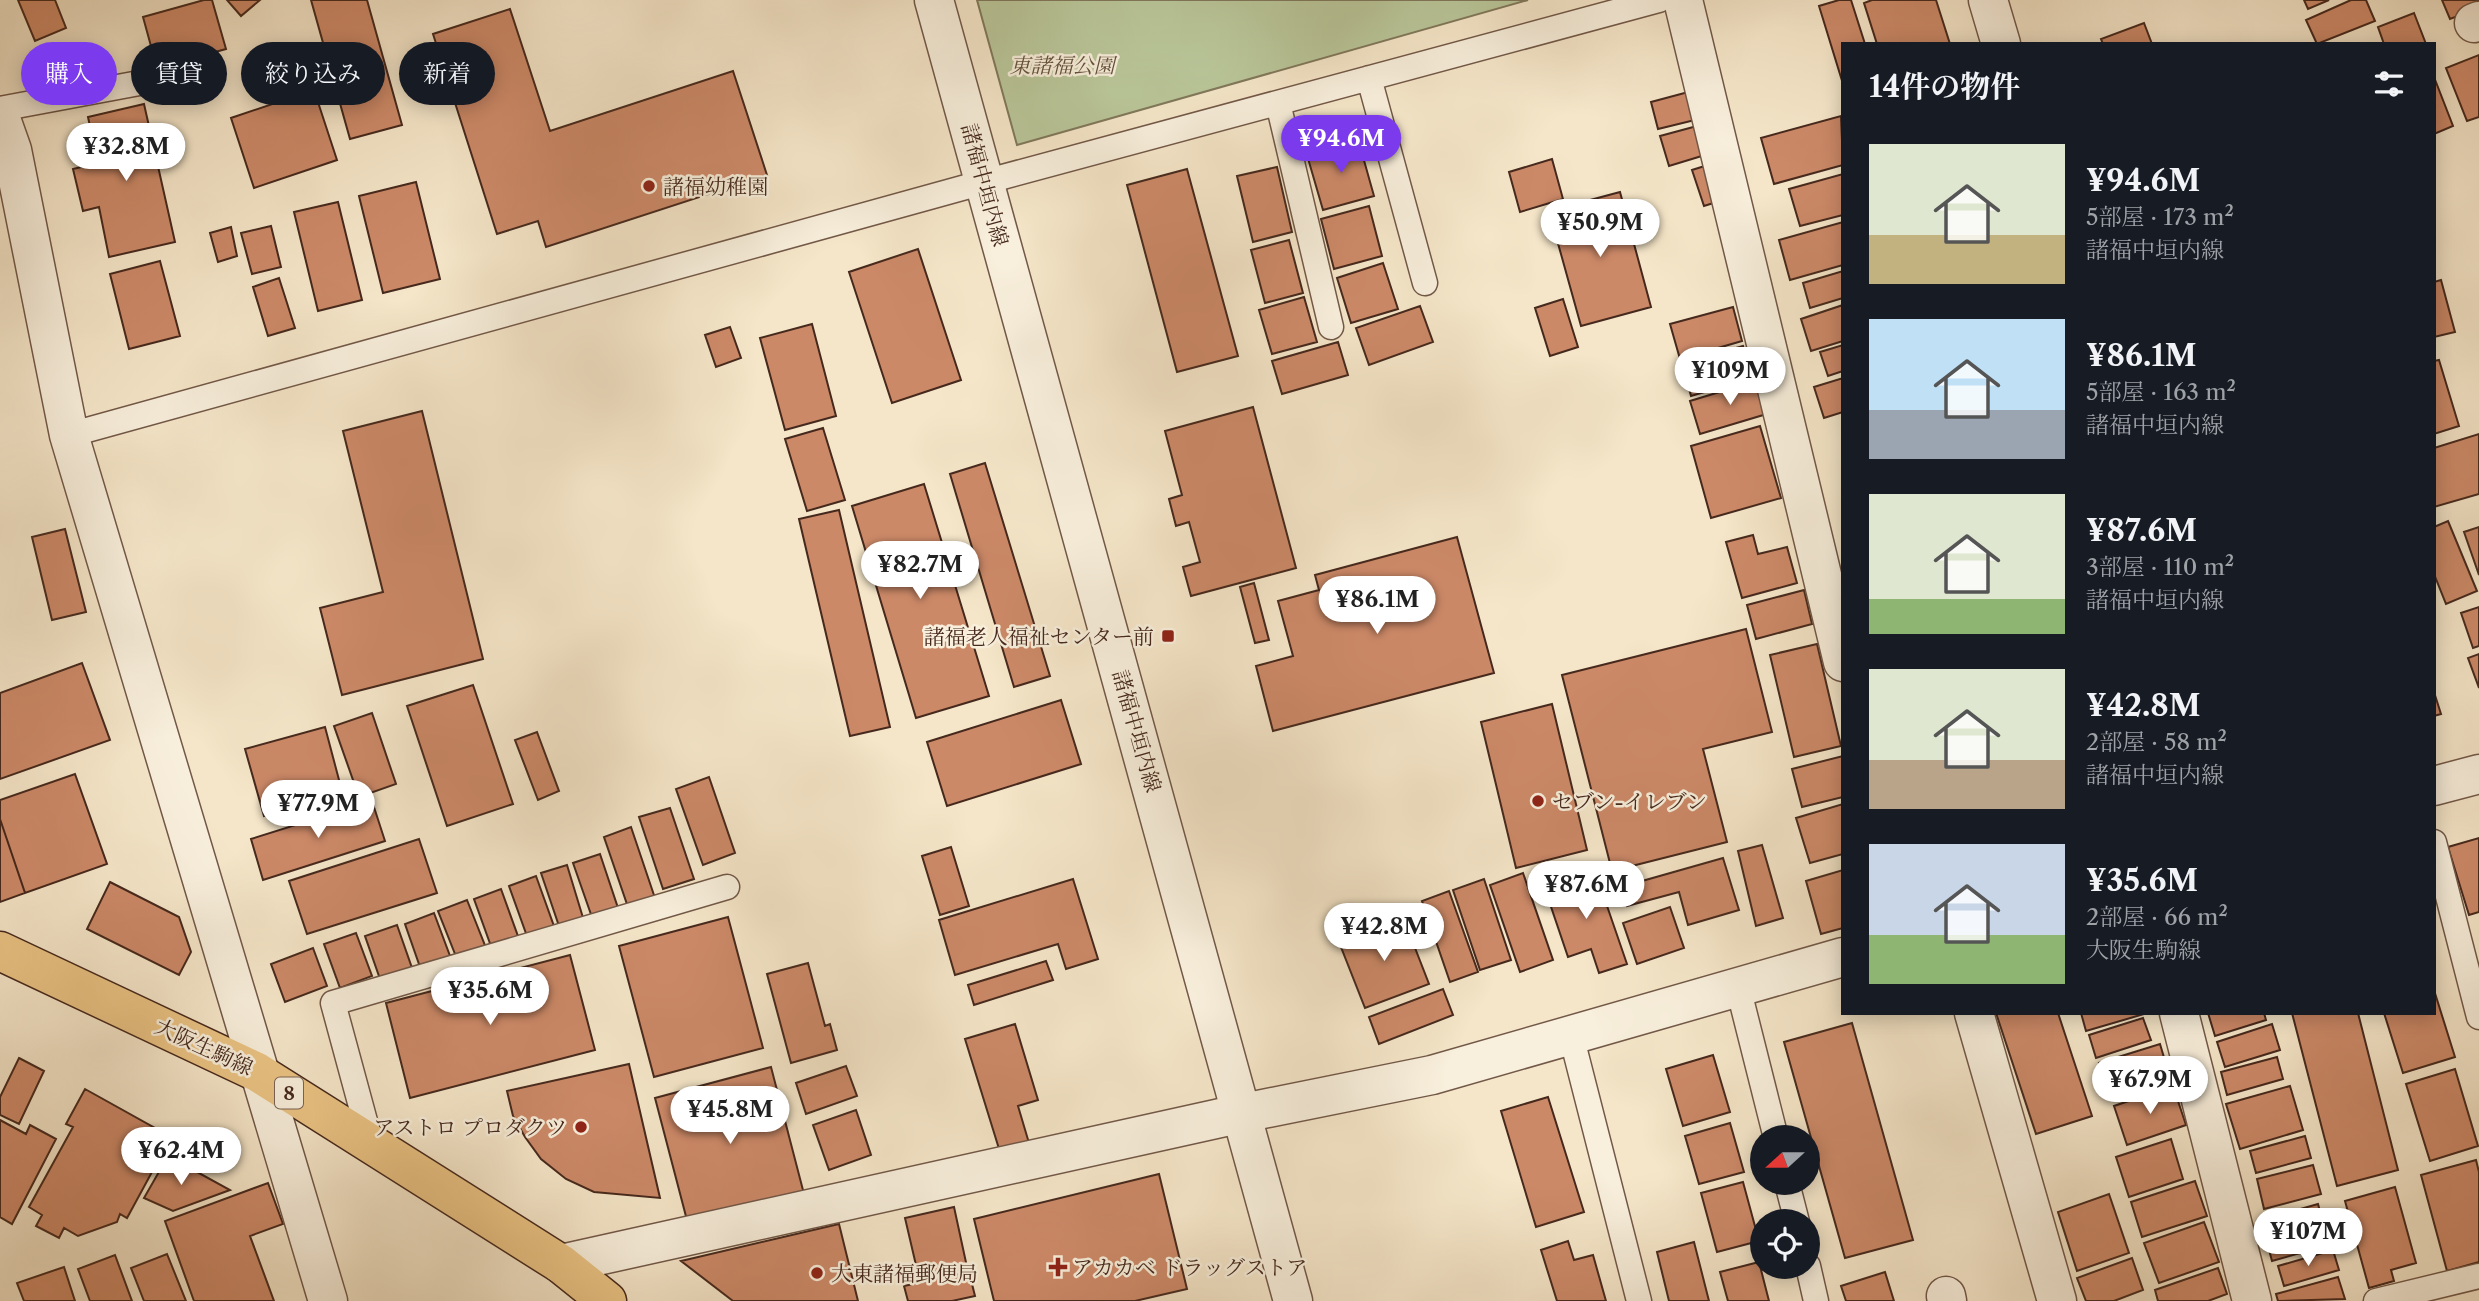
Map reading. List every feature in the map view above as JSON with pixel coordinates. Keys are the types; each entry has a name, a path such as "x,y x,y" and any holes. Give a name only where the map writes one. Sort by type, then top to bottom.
{"main road":[{"name":"大阪生駒線","path":"0,951 257,1072 561,1265 607,1301"}],"street":[{"name":"諸福中垣内線","path":"934,0 1293,1301"},
{"path":"1683,0 1841,654"},
{"path":"1988,0 2000,42"},
{"path":"0,116 12,150 69,435 257,1072 328,1301"},
{"path":"2436,785 2479,774"},
{"path":"561,1265 1243,1113 1432,1075 1841,958"},
{"path":"1975,1015 2057,1301"},
{"path":"2180,1015 2252,1301"}],"lane":[{"path":"69,435 984,182 1659,0"},
{"path":"1369,78 1425,283"},
{"path":"0,109 131,85"},
{"path":"1278,103 1331,327"},
{"path":"2436,850 2479,1017"},
{"path":"372,1147 333,1003 727,887"},
{"path":"1738,987 1773,1125"},
{"path":"1572,1035 1639,1301"},
{"path":"2376,1301 2436,1294 2479,1276"},
{"path":"1811,1279 1816,1301"}],"green space":[{"name":"東諸福公園","path":"977,0 1528,0 1017,145"}],"building":[{"path":"18,0 55,0 66,28 35,41"},
{"path":"212,0 224,42 150,42 143,17"},
{"path":"227,0 260,0 241,16"},
{"path":"311,0 367,0 379,42 323,42"},
{"path":"1839,0 1851,0 1864,42 1841,42 1841,78 1819,6"},
{"path":"1872,0 1936,0 1949,42 1876,42 1864,3"},
{"path":"2304,0 2329,0 2308,9"},
{"path":"2351,0 2366,0 2375,21 2316,42 2306,20"},
{"path":"2442,0 2479,0 2479,8 2450,19"},
{"path":"510,9 550,131 733,71 767,175 546,247 538,221 497,234 456,105 495,105 495,42 436,42 433,34"},
{"path":"2414,13 2425,42 2383,42 2378,27"},
{"path":"2144,23 2151,42 2102,42 2101,39"},
{"path":"2479,55 2479,117 2467,121 2446,68"},
{"path":"385,64 402,125 350,139 340,105 385,105"},
{"path":"2436,82 2453,126 2436,133"},
{"path":"1692,91 1699,119 1658,129 1651,102"},
{"path":"144,105 175,242 109,257 99,207 83,211 73,169 98,163 88,117"},
{"path":"270,105 319,105 337,160 254,188 231,118"},
{"path":"1841,116 1841,166 1774,184 1761,138"},
{"path":"1697,126 1705,155 1669,166 1660,136"},
{"path":"1358,139 1374,196 1323,210 1307,155"},
{"path":"1552,159 1563,199 1520,212 1509,172"},
{"path":"1711,164 1723,200 1704,206 1692,170"},
{"path":"1277,167 1292,232 1253,242 1237,176"},
{"path":"1187,169 1238,356 1177,372 1127,185"},
{"path":"1841,175 1841,216 1800,226 1789,189"},
{"path":"416,182 440,279 383,293 359,196"},
{"path":"1620,192 1651,307 1581,326 1549,211"},
{"path":"338,202 362,300 318,311 294,212"},
{"path":"1369,206 1382,256 1334,269 1321,219"},
{"path":"1841,223 1841,266 1790,280 1779,240"},
{"path":"271,226 281,267 252,274 241,233"},
{"path":"231,227 237,256 218,262 210,233"},
{"path":"1289,240 1303,293 1265,303 1251,250"},
{"path":"918,249 961,380 892,403 849,272"},
{"path":"160,261 180,336 129,349 110,274"},
{"path":"1383,263 1398,309 1351,323 1337,278"},
{"path":"1841,272 1841,299 1810,308 1803,283"},
{"path":"279,278 295,328 268,336 253,287"},
{"path":"2441,280 2455,332 2436,337 2436,281"},
{"path":"1304,297 1317,342 1272,354 1259,310"},
{"path":"1563,299 1578,347 1550,356 1535,308"},
{"path":"1420,306 1433,342 1369,365 1356,328"},
{"path":"1841,306 1841,342 1811,351 1801,319"},
{"path":"1733,307 1742,341 1680,359 1670,324"},
{"path":"812,324 836,416 785,430 760,338"},
{"path":"730,327 741,358 716,367 705,335"},
{"path":"1338,342 1348,375 1282,394 1272,361"},
{"path":"1743,346 1752,378 1691,396 1682,363"},
{"path":"1841,346 1841,372 1828,376 1820,352"},
{"path":"2439,360 2459,426 2436,433 2436,361"},
{"path":"1841,379 1841,413 1824,418 1814,387"},
{"path":"1759,380 1770,413 1700,434 1690,401"},
{"path":"1253,407 1296,568 1191,596 1183,567 1200,562 1189,522 1176,526 1169,499 1182,495 1165,431"},
{"path":"422,411 483,659 342,695 320,608 383,592 343,431"},
{"path":"1760,426 1781,498 1711,518 1691,446"},
{"path":"823,428 845,500 807,511 785,439"},
{"path":"2479,434 2479,494 2436,506 2436,447"},
{"path":"985,463 1050,676 1014,687 950,474"},
{"path":"924,484 989,696 916,718 852,506"},
{"path":"839,510 890,727 850,736 799,519"},
{"path":"2448,521 2477,591 2446,604 2436,579 2436,526"},
{"path":"2479,527 2479,575 2464,532"},
{"path":"65,529 86,612 52,620 32,537"},
{"path":"1753,535 1758,554 1787,547 1797,583 1742,598 1726,542"},
{"path":"1457,537 1494,673 1273,731 1256,666 1293,656 1278,601 1319,590 1315,575"},
{"path":"1254,583 1269,640 1255,643 1240,587"},
{"path":"1804,590 1812,624 1756,639 1747,605"},
{"path":"2479,607 2479,646 2473,648 2461,613"},
{"path":"1746,629 1772,732 1703,749 1727,842 1612,871 1562,675"},
{"path":"1817,644 1841,746 1794,757 1770,655"},
{"path":"2479,654 2479,688 2468,658"},
{"path":"82,663 110,740 0,779 0,693"},
{"path":"473,685 513,804 447,826 407,706"},
{"path":"2436,698 2441,714 2436,715"},
{"path":"1061,700 1081,764 947,806 927,742"},
{"path":"1552,704 1587,850 1516,868 1481,722"},
{"path":"372,713 396,784 359,797 334,726"},
{"path":"325,727 343,795 264,816 245,749"},
{"path":"537,732 559,791 538,800 515,740"},
{"path":"1841,757 1841,797 1802,807 1792,769"},
{"path":"75,774 107,864 25,893 0,819 0,800"},
{"path":"709,777 735,853 703,865 676,789"},
{"path":"372,801 385,841 263,880 251,839"},
{"path":"1841,805 1841,855 1810,863 1796,818"},
{"path":"670,808 694,879 663,889 639,817"},
{"path":"0,819 25,893 0,902"},
{"path":"631,827 657,904 630,913 604,837"},
{"path":"2479,838 2479,912 2469,915 2448,847"},
{"path":"419,839 437,893 307,934 289,881"},
{"path":"1762,845 1783,918 1756,926 1738,851"},
{"path":"951,847 969,906 940,915 922,856"},
{"path":"600,854 620,914 594,923 573,863"},
{"path":"1723,858 1739,910 1688,925 1679,892 1627,906 1621,887"},
{"path":"567,865 584,921 560,929 541,873"},
{"path":"1595,871 1627,964 1599,973 1591,949 1568,957 1545,889"},
{"path":"1841,871 1841,929 1821,934 1806,881"},
{"path":"1523,873 1553,960 1520,972 1490,885"},
{"path":"536,876 555,929 528,939 509,886"},
{"path":"1073,879 1098,959 1066,969 1058,944 955,975 939,920"},
{"path":"1484,879 1511,960 1480,970 1453,890"},
{"path":"110,882 179,917 191,952 179,975 87,929"},
{"path":"501,889 519,939 492,949 474,899"},
{"path":"1449,891 1478,972 1450,982 1422,901"},
{"path":"467,900 486,948 457,959 438,911"},
{"path":"1670,907 1684,948 1637,964 1623,923"},
{"path":"434,913 450,956 420,967 405,924"},
{"path":"728,917 763,1048 654,1077 619,946"},
{"path":"1403,917 1429,984 1365,1008 1339,942"},
{"path":"397,925 412,968 380,979 365,936"},
{"path":"356,933 372,976 340,988 324,944"},
{"path":"313,948 327,986 285,1002 271,964"},
{"path":"570,955 595,1050 410,1098 386,1003"},
{"path":"1046,961 1053,980 974,1005 968,985"},
{"path":"808,963 825,1026 830,1024 837,1050 791,1063 767,974"},
{"path":"1443,989 1453,1015 1379,1044 1369,1017"},
{"path":"2436,996 2455,1057 2403,1073 2385,1015 2436,1015"},
{"path":"1997,1015 2059,1015 2092,1116 2036,1134"},
{"path":"2082,1015 2141,1015 2086,1031"},
{"path":"2209,1015 2265,1015 2266,1020 2215,1036"},
{"path":"2293,1015 2359,1015 2398,1170 2337,1186"},
{"path":"2143,1018 2151,1040 2096,1058 2089,1035"},
{"path":"1852,1023 1913,1240 1845,1258 1820,1169 1820,1125 1807,1125 1784,1042"},
{"path":"1015,1024 1038,1100 1018,1106 1029,1143 1000,1152 965,1039"},
{"path":"2272,1024 2280,1050 2225,1067 2217,1042"},
{"path":"2160,1044 2171,1081 2111,1100 2099,1063"},
{"path":"1713,1055 1730,1112 1683,1126 1666,1069"},
{"path":"2277,1057 2283,1079 2227,1095 2221,1072"},
{"path":"19,1058 44,1071 19,1124 0,1115 0,1097"},
{"name":"アストロ プロダクツ","path":"629,1064 660,1198 594,1192 566,1179 541,1159 525,1137 513,1116 507,1091"},
{"path":"846,1066 857,1096 806,1114 796,1083"},
{"path":"771,1067 804,1194 688,1224 655,1098"},
{"path":"2455,1069 2478,1146 2430,1161 2406,1084"},
{"path":"2173,1086 2186,1125 2127,1145 2114,1106"},
{"path":"2290,1086 2303,1130 2240,1149 2226,1104"},
{"path":"85,1089 171,1137 127,1218 120,1214 117,1222 78,1236 64,1228 59,1238 36,1226 42,1215 29,1207 73,1127 66,1124"},
{"path":"1548,1097 1584,1212 1536,1227 1501,1111"},
{"path":"856,1110 871,1155 829,1170 813,1125"},
{"path":"0,1120 26,1134 30,1125 56,1139 12,1224 0,1217"},
{"path":"1730,1123 1744,1172 1699,1184 1685,1136"},
{"path":"2305,1136 2311,1158 2256,1173 2250,1151"},
{"path":"2171,1139 2183,1179 2129,1197 2116,1157"},
{"path":"168,1156 230,1190 173,1211 144,1198"},
{"path":"2476,1160 2479,1172 2479,1262 2447,1271 2421,1175"},
{"path":"2313,1165 2321,1194 2264,1209 2257,1179"},
{"path":"1159,1174 1187,1289 1135,1301 994,1301 974,1219"},
{"path":"2195,1181 2207,1216 2142,1237 2131,1202"},
{"path":"1743,1182 1750,1209 1750,1243 1717,1252 1701,1193"},
{"path":"268,1183 283,1224 250,1236 274,1301 194,1301 165,1221"},
{"path":"2395,1187 2416,1263 2391,1270 2394,1281 2369,1288 2345,1201"},
{"path":"2109,1194 2129,1253 2077,1271 2058,1212"},
{"path":"2318,1204 2329,1245 2272,1261 2261,1220"},
{"path":"954,1207 967,1267 919,1278 905,1218"},
{"path":"2204,1222 2219,1262 2159,1283 2144,1243"},
{"path":"839,1224 858,1301 733,1301 681,1261"},
{"path":"1568,1241 1574,1260 1593,1255 1606,1301 1557,1301 1541,1250"},
{"path":"1694,1242 1709,1301 1669,1301 1657,1252"},
{"path":"2333,1250 2339,1270 2284,1286 2278,1266"},
{"path":"167,1254 186,1301 144,1301 131,1268"},
{"path":"115,1255 132,1301 90,1301 78,1269"},
{"path":"2132,1258 2143,1290 2114,1301 2086,1301 2077,1278"},
{"path":"1750,1264 1750,1279 1763,1279 1769,1301 1728,1301 1720,1272"},
{"path":"64,1267 75,1301 24,1301 17,1283"},
{"path":"2218,1268 2227,1294 2208,1301 2158,1301 2155,1290"},
{"path":"969,1272 975,1296 952,1301 908,1301 904,1286"},
{"path":"1885,1272 1894,1301 1846,1301 1841,1286"},
{"path":"2338,1277 2345,1299 2278,1301 2276,1294"}],"place":[{"name":"諸福幼稚園","path":"649,186"},
{"name":"諸福老人福祉センター前","path":"1168,636"},
{"name":"セブン-イレブン","path":"1538,801"},
{"name":"アストロ プロダクツ","path":"581,1127"},
{"name":"アカカベ ドラッグストア","path":"1058,1267"},
{"name":"大東諸福郵便局","path":"817,1273"}]}
